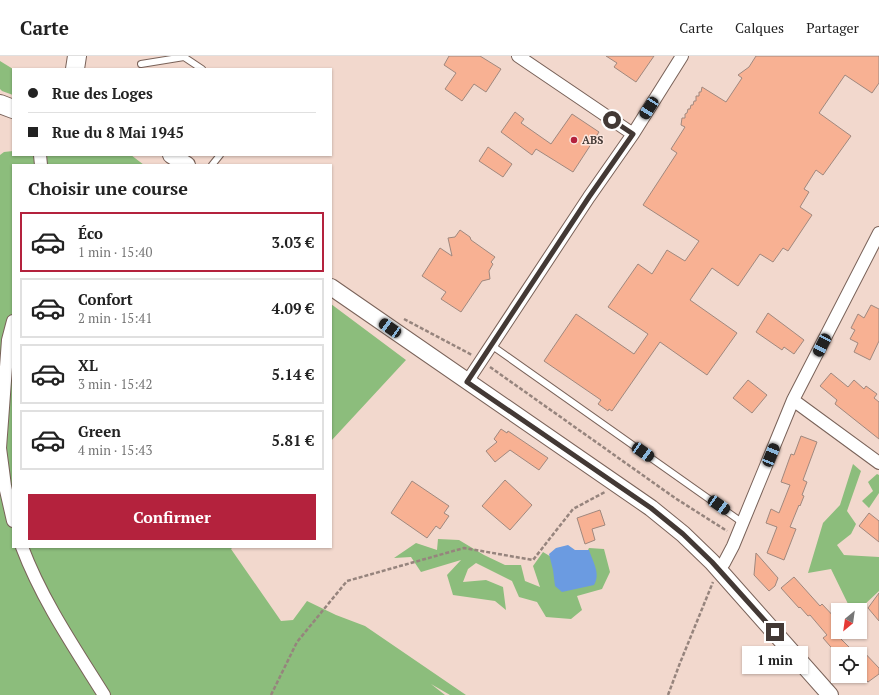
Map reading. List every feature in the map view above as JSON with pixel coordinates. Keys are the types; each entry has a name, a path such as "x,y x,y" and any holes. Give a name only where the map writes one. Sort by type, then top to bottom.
{"main road":[{"path":"174,156 186,164"},
{"path":"332,288 651,508 683,534 715,565 830,695"}],"street":[{"path":"518,56 633,134"},
{"path":"467,382 589,197 633,134 682,56"},
{"path":"715,565 724,564 743,523 794,400 875,251 879,233"},
{"path":"12,325 8,340 0,448 5,486 12,517"},
{"path":"794,400 879,463"},
{"path":"22,548 30,568 53,614 104,695"}],"lane":[{"path":"141,64 184,57 200,68"},
{"path":"213,164 219,156"},
{"path":"491,345 743,523"}],"path":[{"path":"402,318 481,360 669,493 727,531 736,539"},
{"path":"271,695 298,642 347,581 464,548 533,560 573,509 618,486"},
{"path":"668,695 708,592 715,565"}],"green space":[{"path":"0,61 12,68 12,95 0,89"},
{"path":"12,151 12,156 132,156 143,164 12,164 12,548 232,548 231,549 281,621 293,620 307,601 336,615 365,626 466,695 450,695 431,684 445,695 0,695 0,155 4,152"},
{"path":"332,305 406,360 332,440"},
{"path":"853,464 861,471 847,511 856,524 851,534 837,545 844,555 879,557 879,591 866,603 848,603 831,569 808,573 823,523 840,505"},
{"path":"877,474 879,475 879,493 869,508 862,501 873,491 868,482"},
{"path":"438,539 459,540 484,555 505,565 521,565 525,581 540,587 533,566 543,552 558,561 583,560 589,548 604,549 610,572 602,589 577,596 582,610 571,619 546,617 537,602 519,597 512,581 476,563 468,569 463,582 486,580 503,587 506,610 495,601 453,595 447,575 461,560 421,572 411,557 394,558 416,543 437,550"}],"water":[{"path":"568,545 575,550 589,550 597,572 594,585 562,592 555,586 549,554 556,548"}],"building":[{"path":"449,56 480,56 501,69 486,92 474,84 462,101 445,89 456,73 444,65"},
{"path":"606,56 654,56 636,82 614,67 617,63"},
{"path":"756,56 879,56 879,83 872,93 845,75 819,113 851,136 823,175 816,170 804,189 809,192 800,207 812,215 788,251 783,248 773,262 760,254 738,286 712,268 690,300 737,333 707,375 660,342 612,411 609,409 608,411 598,404 601,400 544,361 576,314 634,354 648,334 608,307 638,264 652,274 667,250 685,261 699,241 643,205 677,153 671,149 685,127 681,125 682,118 685,118 685,114 687,113 688,109 690,109 691,105 693,105 694,101 696,101 696,96 699,96 699,92 701,92 702,87 726,102 742,78 738,75 749,67"},
{"name":"ABS","path":"515,112 524,119 521,123 551,144 572,114 599,132 573,172 536,149 532,155 501,132"},
{"path":"488,147 512,164 503,177 479,161"},
{"path":"460,230 495,257 491,262 493,264 489,271 490,279 482,281 461,312 441,299 446,292 422,276 440,248 452,256 448,238 455,237"},
{"path":"871,305 879,309 879,341 870,360 854,352 858,343 850,339 855,330 851,328 858,314 864,318"},
{"path":"768,313 804,340 794,354 784,347 782,350 756,332"},
{"path":"831,373 848,387 854,380 864,389 866,386 877,394 874,398 879,402 879,439 835,404 837,400 820,386"},
{"path":"748,380 767,395 752,413 733,398"},
{"path":"501,429 507,433 508,431 548,458 539,470 510,450 495,462 486,451 497,442 494,439"},
{"path":"801,436 817,442 803,480 807,482 802,495 804,496 790,527 796,529 784,560 767,553 777,527 766,523 771,509 779,513 790,485 781,482 791,454 794,455"},
{"path":"505,480 532,505 510,530 482,506"},
{"path":"412,481 449,506 444,513 449,516 440,529 436,526 427,538 391,513"},
{"path":"600,510 605,525 592,529 595,540 585,544 577,518"},
{"path":"869,513 879,521 879,542 859,526"},
{"path":"756,553 778,578 775,586 769,591 754,575"},
{"path":"794,577 820,606 822,604 831,614 831,639 841,639 849,647 831,647 823,638 827,635 810,615 808,616 800,607 799,608 781,588"},
{"path":"879,593 879,621 868,608"},
{"path":"867,655 879,668 879,674 868,682"}],"place":[{"name":"ABS","path":"574,140"}],"route":[{"path":"612,120 633,134 589,197 467,382 651,508 683,534 712,562 775,632"}]}
